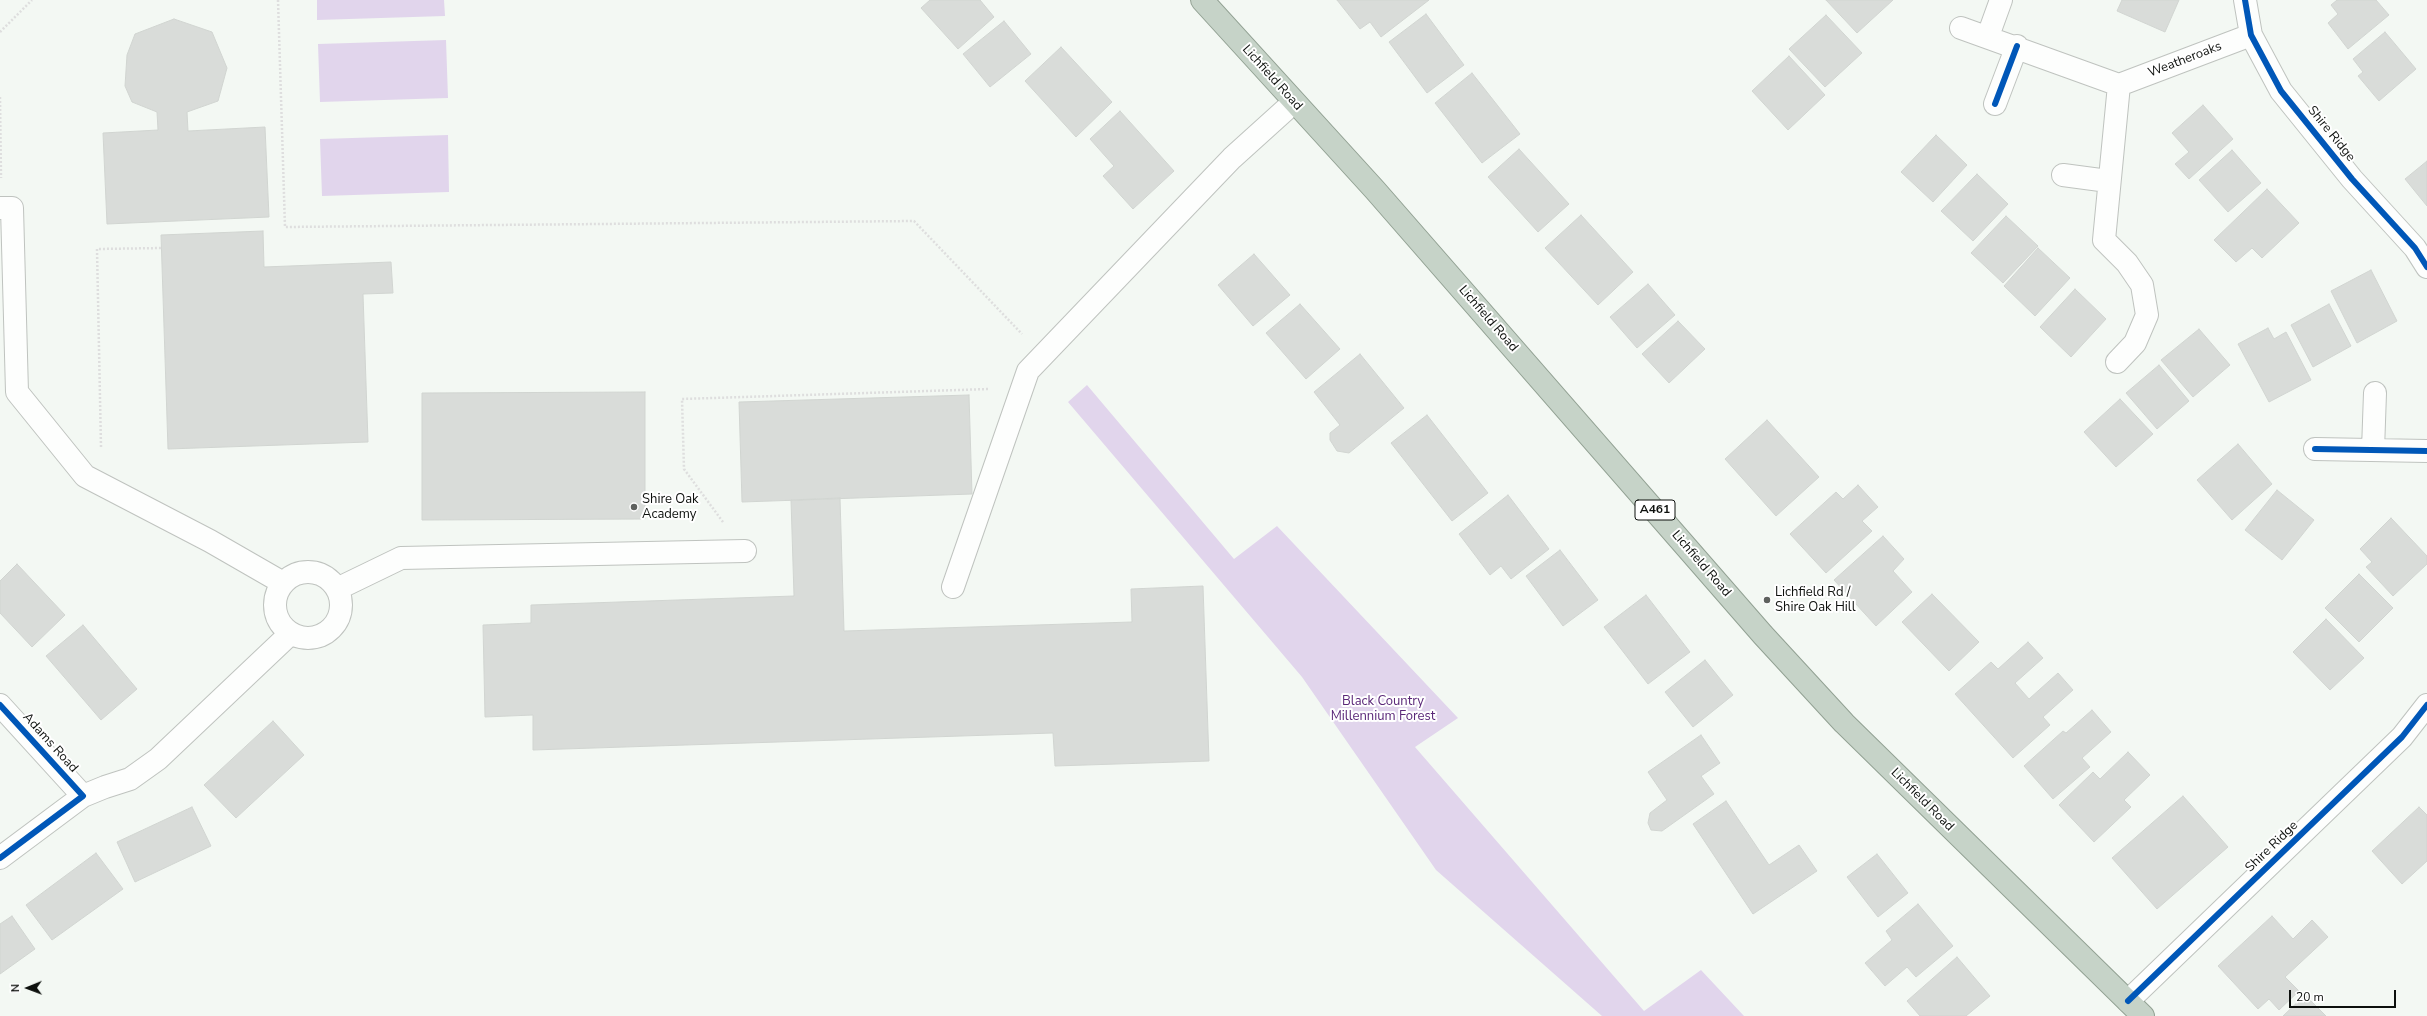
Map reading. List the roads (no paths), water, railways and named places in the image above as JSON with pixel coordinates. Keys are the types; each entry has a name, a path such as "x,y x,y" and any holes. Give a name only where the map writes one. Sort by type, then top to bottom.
{"highway":[{"name":"Lichfield Road","path":"1202,0 1375,190 1763,635 1844,723 2135,1008"}],"street":[{"path":"1988,36 2002,0"},
{"name":"Shire Ridge","path":"2245,0 2251,35 2281,91 2352,179 2415,248 2427,267"},
{"path":"1961,28 2017,46 2119,84 2108,181 2104,240 2128,262 2142,285 2147,315 2144,326 2135,343 2117,362"},
{"name":"Weatheroaks","path":"2119,84 2251,35"},
{"path":"1995,104 2017,46"},
{"path":"953,587 1028,371 1232,158 1294,102"},
{"path":"2063,175 2108,181"},
{"path":"0,208 12,208 17,392 85,476 210,541 283,583"},
{"path":"2373,450 2375,393"},
{"path":"2315,449 2427,451"},
{"path":"337,589 401,558 745,551"},
{"path":"303,572 314,573 325,577 337,589 341,604 340,614 330,631 311,639 290,634 282,626 275,605 277,593 283,583 303,572"},
{"path":"0,858 83,796 105,786 130,779 158,759 290,634"},
{"name":"Adams Road","path":"0,705 83,796"},
{"name":"Shire Ridge","path":"2135,1008 2402,737 2427,705"}],"place":[{"name":"Shire Oak Academy","path":"634,507"},
{"name":"Lichfield Rd / Shire Oak Hill","path":"1767,600"}],"park label":[{"name":"Black Country Millennium Forest","path":"1383,710"}]}
